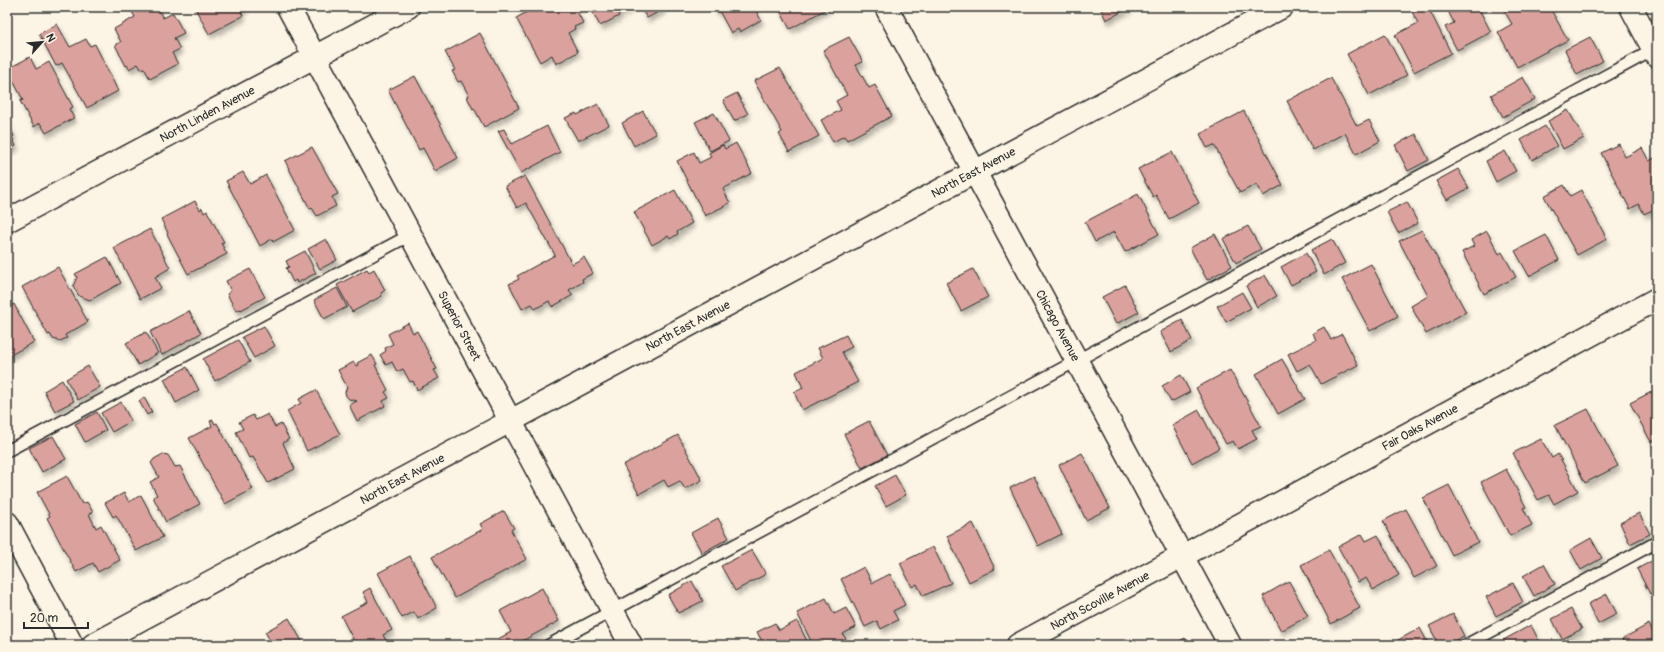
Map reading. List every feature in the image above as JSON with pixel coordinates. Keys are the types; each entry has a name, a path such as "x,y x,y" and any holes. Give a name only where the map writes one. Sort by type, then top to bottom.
{"street":[{"name":"Superior Street","path":"288,7 631,645"},
{"name":"North Linden Avenue","path":"7,221 408,7"},
{"name":"Chicago Avenue","path":"886,7 974,173 1230,645"},
{"name":"North East Avenue","path":"93,645 1282,7"},
{"path":"1631,7 1656,51"},
{"name":"Fair Oaks Avenue","path":"1182,557 1657,299"},
{"path":"7,523 72,645"},
{"name":"North Scoville Avenue","path":"1018,645 1182,557"}],"lane":[{"path":"549,645 1656,51"},
{"path":"7,451 410,235"},
{"path":"1466,645 1657,542"}],"building":[{"path":"141,7 157,7 163,18 173,13 184,33 174,38 180,49 172,53 178,64 150,79 144,68 141,69 138,64 129,69 115,45 121,42 114,29 135,17 132,12"},
{"path":"202,7 244,7 245,9 241,11 243,16 209,34 196,10"},
{"path":"536,7 575,7 583,23 574,27 575,29 568,33 578,52 556,64 552,55 540,62 516,18"},
{"path":"590,7 631,7 618,14 619,16 600,26"},
{"path":"640,7 662,7 664,9 647,18"},
{"path":"714,7 754,7 761,20 740,32 738,29 731,33 719,11 717,12"},
{"path":"778,7 830,7 790,29"},
{"path":"1100,7 1131,7 1106,20"},
{"path":"1421,7 1428,7 1451,53 1414,72 1395,35 1418,23 1412,12"},
{"path":"1455,7 1478,7 1491,32 1457,50 1445,27 1454,23 1448,11"},
{"path":"1502,7 1552,7 1550,8 1568,40 1517,67 1498,32 1512,24"},
{"path":"57,24 70,47 86,39 90,46 95,44 118,91 87,108 62,63 56,66 39,34"},
{"path":"480,33 519,108 484,127 467,97 469,96 461,81 458,82 452,71 455,70 445,52"},
{"path":"1385,34 1407,75 1369,95 1347,54"},
{"path":"849,37 863,62 856,65 869,88 875,85 892,116 847,140 844,136 833,142 821,120 841,110 836,101 847,95 823,50"},
{"path":"1590,37 1603,61 1577,75 1565,50"},
{"path":"30,57 36,69 49,62 73,107 69,109 74,118 46,133 40,123 34,127 20,101 23,100 7,69"},
{"path":"780,68 819,136 789,152 779,134 782,132 754,81"},
{"path":"415,76 458,158 435,171 423,148 419,150 388,90"},
{"path":"1523,77 1535,99 1503,117 1491,95"},
{"path":"1331,78 1357,126 1369,120 1380,141 1356,154 1345,133 1313,150 1287,101"},
{"path":"737,93 748,114 734,121 723,100"},
{"path":"598,104 609,125 578,141 565,118 576,113 577,115"},
{"path":"1568,110 1584,138 1563,149 1548,121"},
{"path":"643,111 656,134 634,146 622,123"},
{"path":"1244,111 1283,185 1263,196 1257,184 1240,193 1214,145 1207,148 1200,134"},
{"path":"714,113 729,141 710,151 695,122"},
{"path":"7,122 14,136 12,137 16,146 7,150"},
{"path":"547,126 560,152 521,173 498,131 504,129 512,144"},
{"path":"1545,126 1557,146 1532,160 1521,140"},
{"path":"1416,134 1429,160 1408,171 1395,145"},
{"path":"736,143 752,173 723,189 730,203 705,216 677,161 694,152 699,163 711,157 709,153 723,145 725,149"},
{"path":"1619,144 1625,157 1642,148 1649,161 1656,157 1657,208 1644,214 1639,204 1630,209 1601,153"},
{"path":"312,147 338,194 332,197 336,206 317,216 312,208 310,209 285,161"},
{"path":"1505,151 1516,171 1496,182 1486,161"},
{"path":"1172,152 1199,203 1169,219 1156,195 1153,197 1138,169"},
{"path":"1458,169 1469,188 1447,200 1436,181"},
{"path":"243,172 250,184 266,175 295,230 273,242 272,239 260,246 226,181"},
{"path":"525,176 572,264 584,257 593,273 582,279 583,282 569,290 573,295 552,307 549,301 535,309 532,304 522,309 509,284 519,279 517,276 555,255 526,203 517,208 505,186"},
{"path":"1564,185 1570,196 1581,190 1607,239 1577,255 1544,196"},
{"path":"675,190 692,223 677,232 678,234 670,239 668,236 652,245 634,212"},
{"path":"1138,194 1159,234 1125,252 1114,232 1095,242 1085,222"},
{"path":"195,201 200,210 202,208 204,213 207,211 224,242 221,243 227,254 188,274 167,234 168,233 161,219"},
{"path":"1407,202 1418,223 1398,233 1387,212"},
{"path":"1248,226 1261,249 1236,263 1223,239"},
{"path":"150,229 170,268 155,277 161,288 140,299 114,248"},
{"path":"1422,230 1466,312 1426,334 1411,306 1428,296 1399,241"},
{"path":"1487,231 1499,254 1502,252 1516,277 1484,294 1462,252 1474,246 1471,240"},
{"path":"1215,234 1232,266 1207,280 1190,248"},
{"path":"1546,235 1559,260 1529,276 1515,251"},
{"path":"326,239 337,260 320,269 308,249"},
{"path":"1332,239 1345,263 1324,275 1311,250"},
{"path":"305,251 316,273 297,283 296,280 293,282 286,268 289,267 286,261"},
{"path":"1306,253 1316,272 1291,285 1281,267"},
{"path":"107,257 121,283 90,300 79,296 73,286 77,277 75,274"},
{"path":"1371,264 1398,316 1370,331 1342,279"},
{"path":"58,267 88,322 65,335 67,338 60,341 53,339 50,334 48,335 22,287"},
{"path":"250,269 265,297 241,310 236,311 227,294 231,291 226,281"},
{"path":"367,269 369,272 374,269 385,290 381,293 382,296 352,312 337,285"},
{"path":"973,269 988,297 961,311 946,283"},
{"path":"1265,275 1277,296 1257,307 1246,286"},
{"path":"1125,285 1139,312 1116,324 1102,297"},
{"path":"337,288 347,307 324,319 314,300"},
{"path":"1242,292 1251,308 1226,322 1217,306"},
{"path":"14,304 34,342 7,357 7,308"},
{"path":"189,311 201,333 162,355 150,332"},
{"path":"1182,320 1192,340 1171,352 1160,332"},
{"path":"408,323 413,333 417,331 437,369 434,370 439,378 417,390 413,381 410,382 403,369 397,372 392,362 386,365 380,355 386,351 385,348 393,344 388,334"},
{"path":"264,326 275,346 254,358 242,337"},
{"path":"1324,327 1331,340 1342,334 1358,365 1321,384 1310,364 1297,371 1288,354 1316,340 1313,333"},
{"path":"146,332 158,353 138,365 126,343"},
{"path":"846,335 852,347 842,352 858,382 802,410 794,392 803,388 796,372 823,358 818,348"},
{"path":"238,340 250,362 215,381 203,359"},
{"path":"372,355 377,364 375,365 388,390 385,392 389,398 383,401 385,406 357,421 349,405 357,401 349,399 346,396 345,392 347,387 338,370 354,362 356,366 358,365 357,363"},
{"path":"1282,359 1305,399 1278,414 1256,374"},
{"path":"88,366 100,387 78,400 66,379"},
{"path":"187,367 199,390 176,403 164,379"},
{"path":"1230,370 1261,426 1252,430 1257,439 1238,449 1233,441 1226,444 1196,388"},
{"path":"1181,375 1190,392 1171,402 1162,386"},
{"path":"62,380 74,401 55,411 44,391"},
{"path":"1657,389 1657,439 1651,442 1630,403"},
{"path":"316,390 340,434 307,451 287,411 301,403 299,399"},
{"path":"144,397 152,412 147,415 139,401"},
{"path":"121,402 131,421 112,432 101,413"},
{"path":"1588,409 1618,466 1585,483 1555,425"},
{"path":"1199,410 1219,448 1192,463 1172,425"},
{"path":"97,412 106,430 85,442 75,424"},
{"path":"268,414 275,427 281,424 289,439 283,443 295,469 268,483 253,457 249,458 236,432 243,429 239,422 253,415 256,420"},
{"path":"213,420 215,424 217,423 253,489 225,504 189,438 212,426 210,421"},
{"path":"869,421 887,455 862,468 844,434"},
{"path":"678,435 702,480 685,489 680,481 668,487 664,480 639,494 623,465"},
{"path":"53,436 66,459 42,472 29,448"},
{"path":"1541,439 1552,458 1558,454 1578,491 1554,504 1549,495 1538,500 1513,453"},
{"path":"1082,453 1110,508 1086,520 1059,465"},
{"path":"163,454 168,455 175,467 180,466 200,504 166,522 153,497 157,495 150,482 159,477 151,463 154,459"},
{"path":"1506,469 1526,507 1523,508 1532,525 1510,536 1481,482"},
{"path":"895,475 906,495 886,506 875,486"},
{"path":"67,476 82,504 87,502 93,512 89,514 96,528 101,525 120,560 98,572 93,563 76,572 47,518 50,516 37,492"},
{"path":"1034,476 1062,534 1038,546 1010,488"},
{"path":"1449,485 1478,542 1452,555 1423,498"},
{"path":"124,493 129,502 141,495 163,537 136,551 116,515 113,517 105,503"},
{"path":"1406,509 1437,566 1414,578 1383,521"},
{"path":"504,511 514,528 511,530 527,559 455,598 432,557 483,529 480,524"},
{"path":"1639,513 1650,534 1630,544 1620,523"},
{"path":"718,518 729,538 702,553 691,533"},
{"path":"973,523 995,569 969,582 947,536"},
{"path":"1362,534 1366,541 1378,535 1399,575 1373,590 1366,578 1358,582 1338,547"},
{"path":"1591,538 1602,558 1581,570 1570,550"},
{"path":"933,547 951,583 923,596 917,584 912,587 900,563"},
{"path":"752,550 766,574 735,591 721,566"},
{"path":"1329,550 1360,608 1331,624 1301,565"},
{"path":"410,556 437,608 418,619 414,612 402,618 378,573"},
{"path":"1657,558 1657,590 1650,594 1637,569"},
{"path":"1544,564 1555,584 1534,596 1523,576"},
{"path":"864,567 872,583 890,574 905,605 893,611 898,620 881,629 877,621 865,627 841,579"},
{"path":"692,581 703,601 678,613 668,595"},
{"path":"1289,581 1308,616 1281,631 1263,596"},
{"path":"1513,583 1523,602 1496,616 1486,597"},
{"path":"370,588 392,630 383,635 388,644 385,645 356,645 341,616 368,602 363,592"},
{"path":"542,588 559,621 515,645 502,645 498,639 511,632 500,611"},
{"path":"1607,594 1617,614 1598,624 1588,604"},
{"path":"826,598 834,614 846,608 856,627 843,634 849,645 827,645 826,643 821,645 813,645 797,613"},
{"path":"1571,609 1582,629 1562,639 1552,619"},
{"path":"1453,614 1464,636 1446,645 1439,645 1429,626"},
{"path":"289,618 304,645 267,645 271,642 265,632"},
{"path":"797,621 809,645 764,645 757,632 775,623 779,630"},
{"path":"1649,624 1657,639 1657,645 1625,645 1622,639"},
{"path":"1531,625 1541,645 1500,645 1498,643"},
{"path":"1420,628 1429,645 1389,645"},
{"path":"1185,638 1189,645 1173,645"}]}
